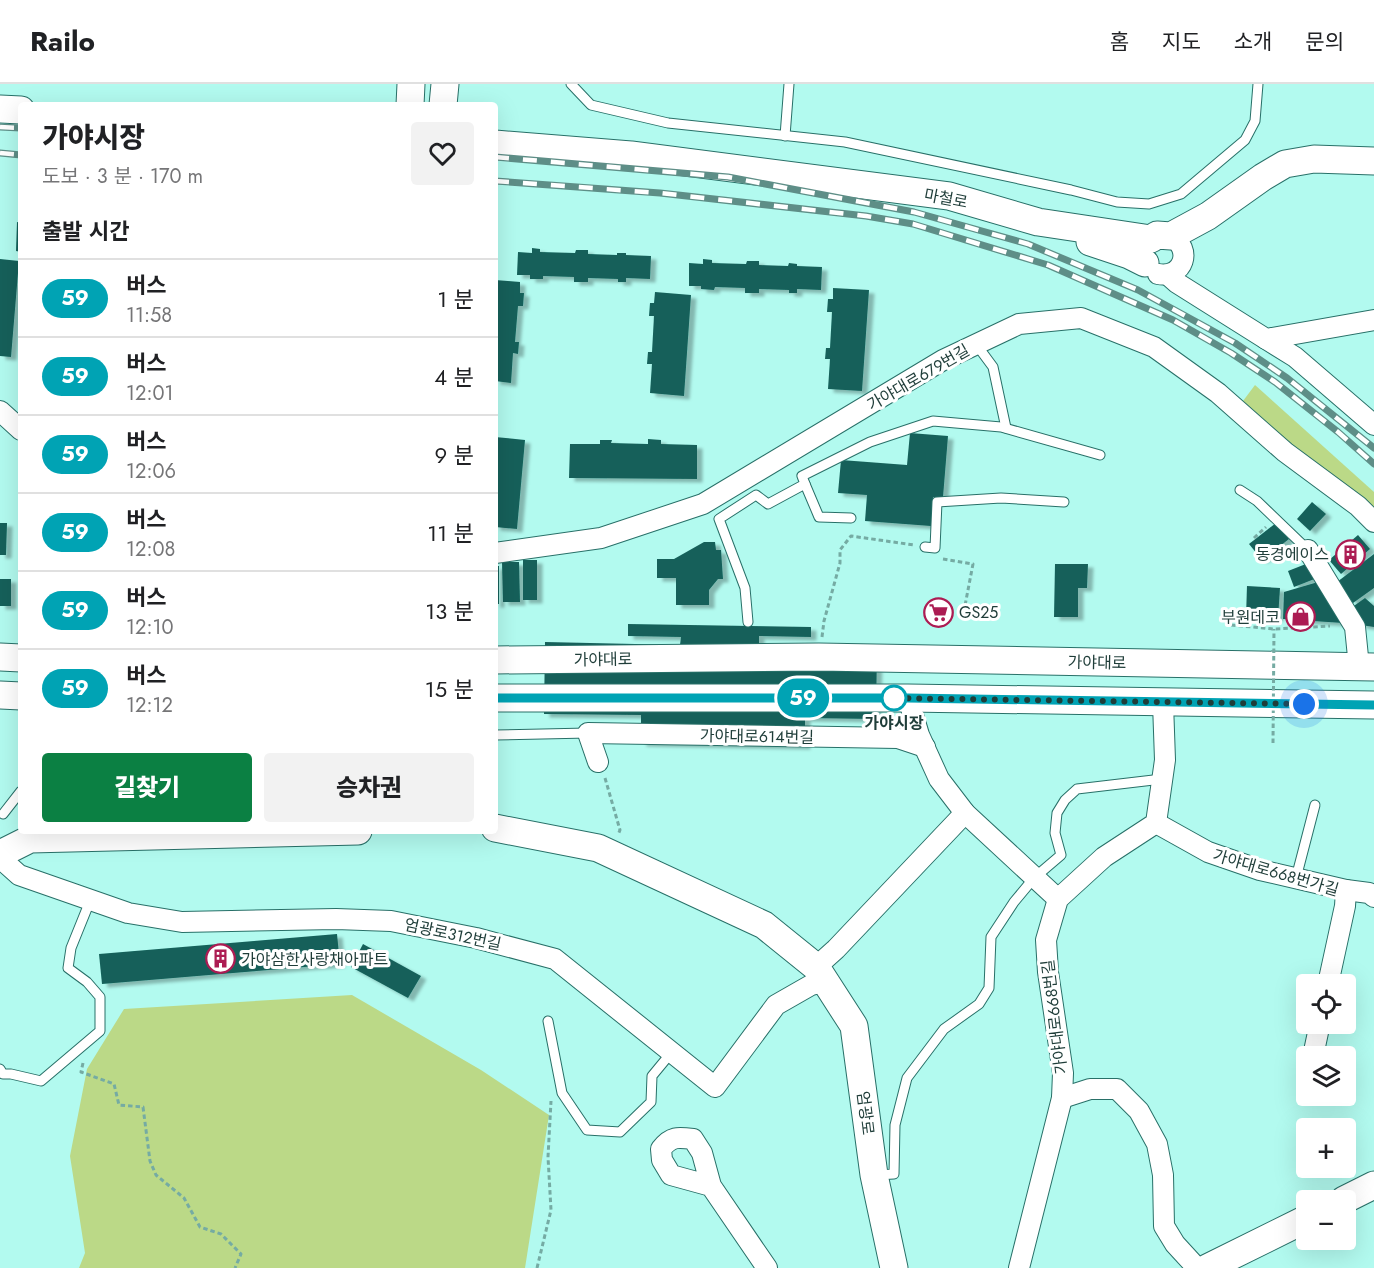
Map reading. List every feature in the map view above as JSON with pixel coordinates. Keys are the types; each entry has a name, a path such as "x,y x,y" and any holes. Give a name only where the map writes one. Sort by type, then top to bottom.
{"main road":[{"path":"410,102 411,84"},
{"path":"428,102 429,84"},
{"path":"443,102 445,84"},
{"path":"0,109 18,110"},
{"name":"마철로","path":"498,144 631,155 949,196 1038,222 1129,255 1159,253"},
{"path":"1159,253 1263,177 1285,164 1314,159 1374,161"},
{"path":"0,657 18,658"},
{"name":"가야대로","path":"498,660 819,657 1366,667"},
{"path":"0,695 18,696"},
{"path":"498,698 908,698 1374,705"},
{"name":"엄광로","path":"500,825 598,848 764,925 820,975 854,1026 874,1175 894,1268"},
{"path":"0,856 30,839 158,834"},
{"path":"1356,1194 1374,1185"},
{"path":"1207,1268 1296,1223"}],"street":[{"path":"1159,253 1177,284 1296,357 1374,425"},
{"name":"가야대로679번길","path":"498,553 601,538 703,504 943,360 1019,324 1081,318 1154,347 1218,393 1285,452 1358,506 1374,522"},
{"path":"1266,339 1374,320"},
{"path":"0,411 18,427"},
{"path":"1308,550 1355,627 1366,667"},
{"path":"908,698 939,779 965,813 1058,899 1104,857 1156,823 1165,760 1163,703"},
{"path":"588,733 598,762"},
{"name":"가야대로614번길","path":"588,733 898,738 925,747"},
{"path":"820,975 836,949 965,813"},
{"name":"가야대로668번가길","path":"1156,823 1208,852 1260,870 1346,890 1345,906 1330,974"},
{"name":"엄광로312번길","path":"0,856 19,875 128,913 182,922 336,919 391,921 476,938 555,958 715,1088 776,1005 811,985 820,975"},
{"path":"1346,890 1368,893 1374,897"},
{"name":"가야대로668번길","path":"1018,1268 1062,1098 1063,1073 1048,972 1046,940 1058,899"},
{"path":"1062,1098 1090,1089 1116,1089 1139,1111 1157,1144 1162,1175 1164,1226 1175,1244 1197,1268"},
{"path":"711,1186 671,1174 662,1160 662,1149 667,1141 677,1136 693,1139 702,1153 711,1186 767,1268"}],"lane":[{"path":"571,84 591,105 668,123 845,142 1071,190 1117,202 1149,204 1181,194 1245,140 1255,122 1258,84"},
{"path":"785,136 789,84"},
{"path":"976,344 993,367 1006,428"},
{"path":"851,518 819,517 802,476 870,442 933,421 1006,428 1100,455"},
{"path":"748,622 745,588 719,519 756,495 768,504 805,484"},
{"path":"1240,490 1257,501 1308,550"},
{"path":"926,547 935,548 937,502 955,499 1001,498 1064,502"},
{"name":"가야대로614번길","path":"498,735 588,733"},
{"path":"874,1175 894,1174 895,1125 907,1078 944,1029 979,1004 989,988 991,937 1014,902 1034,878 1061,855 1055,833 1057,813 1065,800 1077,789 1163,779"},
{"path":"3,814 18,796"},
{"path":"1296,878 1315,805"},
{"path":"0,1069 3,1074 41,1081 100,1031 100,997 87,982 68,968 71,948 90,901"},
{"path":"548,1021 562,1093 587,1130 620,1132 651,1102 652,1076 671,1053"}],"path":[{"path":"819,657 824,621 840,564 840,550 851,536 926,547 938,558 973,564 962,621"},
{"path":"1231,625 1274,629 1330,626"},
{"path":"1273,743 1274,629"},
{"path":"598,762 608,787 620,830 610,853"},
{"path":"86,1042 81,1072 114,1084 119,1105 143,1107 150,1161 156,1175 184,1198 200,1227 221,1234 241,1254 235,1268"},
{"path":"537,1268 551,1210 550,1105 559,1078"}],"green space":[{"path":"1255,385 1374,492 1374,522 1253,424 1243,401"},
{"path":"352,995 481,1070 549,1115 525,1268 79,1268 85,1253 70,1156 87,1069 124,1009"}],"building":[{"path":"17,222 18,251 16,251"},
{"path":"532,248 540,249 540,252 575,253 576,250 588,250 588,254 626,253 626,255 651,256 650,279 626,278 626,282 618,282 618,279 588,278 588,282 574,282 574,277 543,276 543,279 530,279 530,275 517,275 518,252 532,253"},
{"path":"0,259 18,261 18,273 11,357 0,356"},
{"path":"703,259 712,260 712,263 746,264 747,261 759,261 759,265 788,266 789,263 797,264 797,266 822,267 821,290 797,289 797,293 789,293 789,290 759,289 759,293 745,293 745,288 715,287 714,290 701,289 701,286 689,286 689,263 703,264"},
{"path":"498,280 520,282 520,293 524,293 523,306 518,306 515,342 519,342 518,354 513,353 511,383 498,381"},
{"path":"833,288 869,290 862,391 828,389 830,359 825,359 826,348 830,348 832,312 827,312 828,299 833,299"},
{"path":"655,292 691,295 684,396 650,393 652,364 647,364 648,352 652,352 654,316 649,316 650,303 654,303"},
{"path":"910,433 948,436 943,497 933,497 931,526 865,521 867,495 838,493 841,460 907,465"},
{"path":"498,437 525,440 517,529 498,527"},
{"path":"648,439 661,440 661,444 697,445 697,479 569,478 570,444 600,444 600,440 612,440 611,443 648,444"},
{"path":"1312,502 1326,514 1310,531 1297,519"},
{"path":"0,523 7,523 6,555 0,555"},
{"path":"1276,523 1289,539 1262,560 1249,544"},
{"name":"동경에이스","path":"1358,535 1370,549 1341,574 1329,560"},
{"path":"704,542 715,542 716,550 721,550 723,579 718,579 709,590 709,605 676,605 676,578 657,578 657,559 674,559"},
{"path":"1374,554 1374,588 1353,603 1337,582"},
{"path":"523,560 537,560 537,600 523,600"},
{"path":"502,562 519,562 520,602 503,602"},
{"path":"1311,562 1317,578 1294,587 1288,571"},
{"path":"1055,564 1088,564 1087,588 1078,588 1078,617 1054,617"},
{"path":"498,566 499,566 498,604"},
{"path":"0,579 11,579 11,606 0,606"},
{"path":"1318,582 1343,623 1283,619 1284,592"},
{"path":"1247,586 1280,588 1278,618 1246,617"},
{"path":"1365,598 1374,606 1374,627 1361,625 1351,608"},
{"path":"628,624 811,627 811,637 759,636 759,644 877,647 876,719 805,718 805,746 641,743 641,715 544,714 545,642 680,645 681,637 628,636"},
{"name":"가야삼한사랑채아파트","path":"337,934 340,964 102,984 99,954"},
{"path":"363,944 421,976 408,998 351,967"}],"railway":[{"path":"0,127 18,128"},
{"path":"0,153 18,155"},
{"path":"498,157 728,177 914,212 1028,244 1138,290 1235,343 1287,378 1374,448"},
{"path":"498,181 660,193 866,216 913,224 1048,265 1173,320 1231,353 1275,382 1374,464"}],"bus line":[{"name":"59","path":"498,698 908,698 1374,705"}],"place":[{"name":"동경에이스","path":"1350,554"},
{"name":"GS25","path":"938,612"},
{"name":"부원데코","path":"1301,617"},
{"name":"가야시장","path":"894,698"},
{"name":"가야삼한사랑채아파트","path":"220,959"}],"route":[{"path":"894,698 885,698 1304,704"}]}
